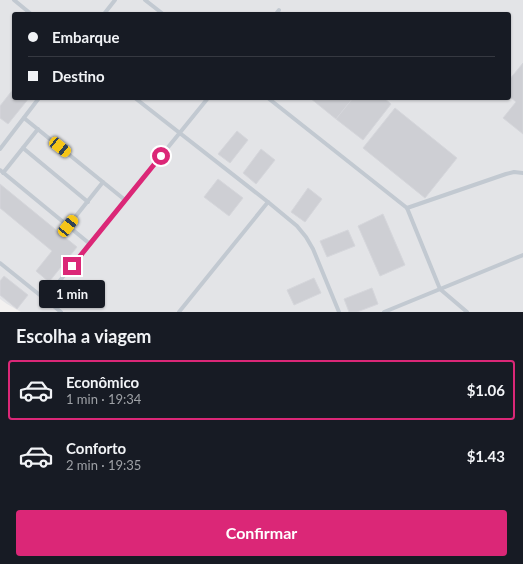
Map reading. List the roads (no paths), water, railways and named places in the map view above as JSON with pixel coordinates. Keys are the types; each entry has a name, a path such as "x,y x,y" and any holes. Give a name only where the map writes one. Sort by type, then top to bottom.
{"lane":[{"path":"14,0 29,12"},
{"path":"105,12 114,0"},
{"path":"145,0 160,12"},
{"path":"0,148 38,100"},
{"path":"138,100 297,226 313,248 339,312"},
{"path":"45,299 206,100"},
{"path":"271,100 407,208 440,289 467,312"},
{"path":"24,118 125,200"},
{"path":"38,129 2,171 90,244"},
{"path":"23,148 88,202"},
{"path":"407,208 506,174 514,172 523,173"},
{"path":"68,226 104,182"},
{"path":"179,312 268,202"},
{"path":"384,312 523,255"},
{"path":"0,263 61,312"}]}
